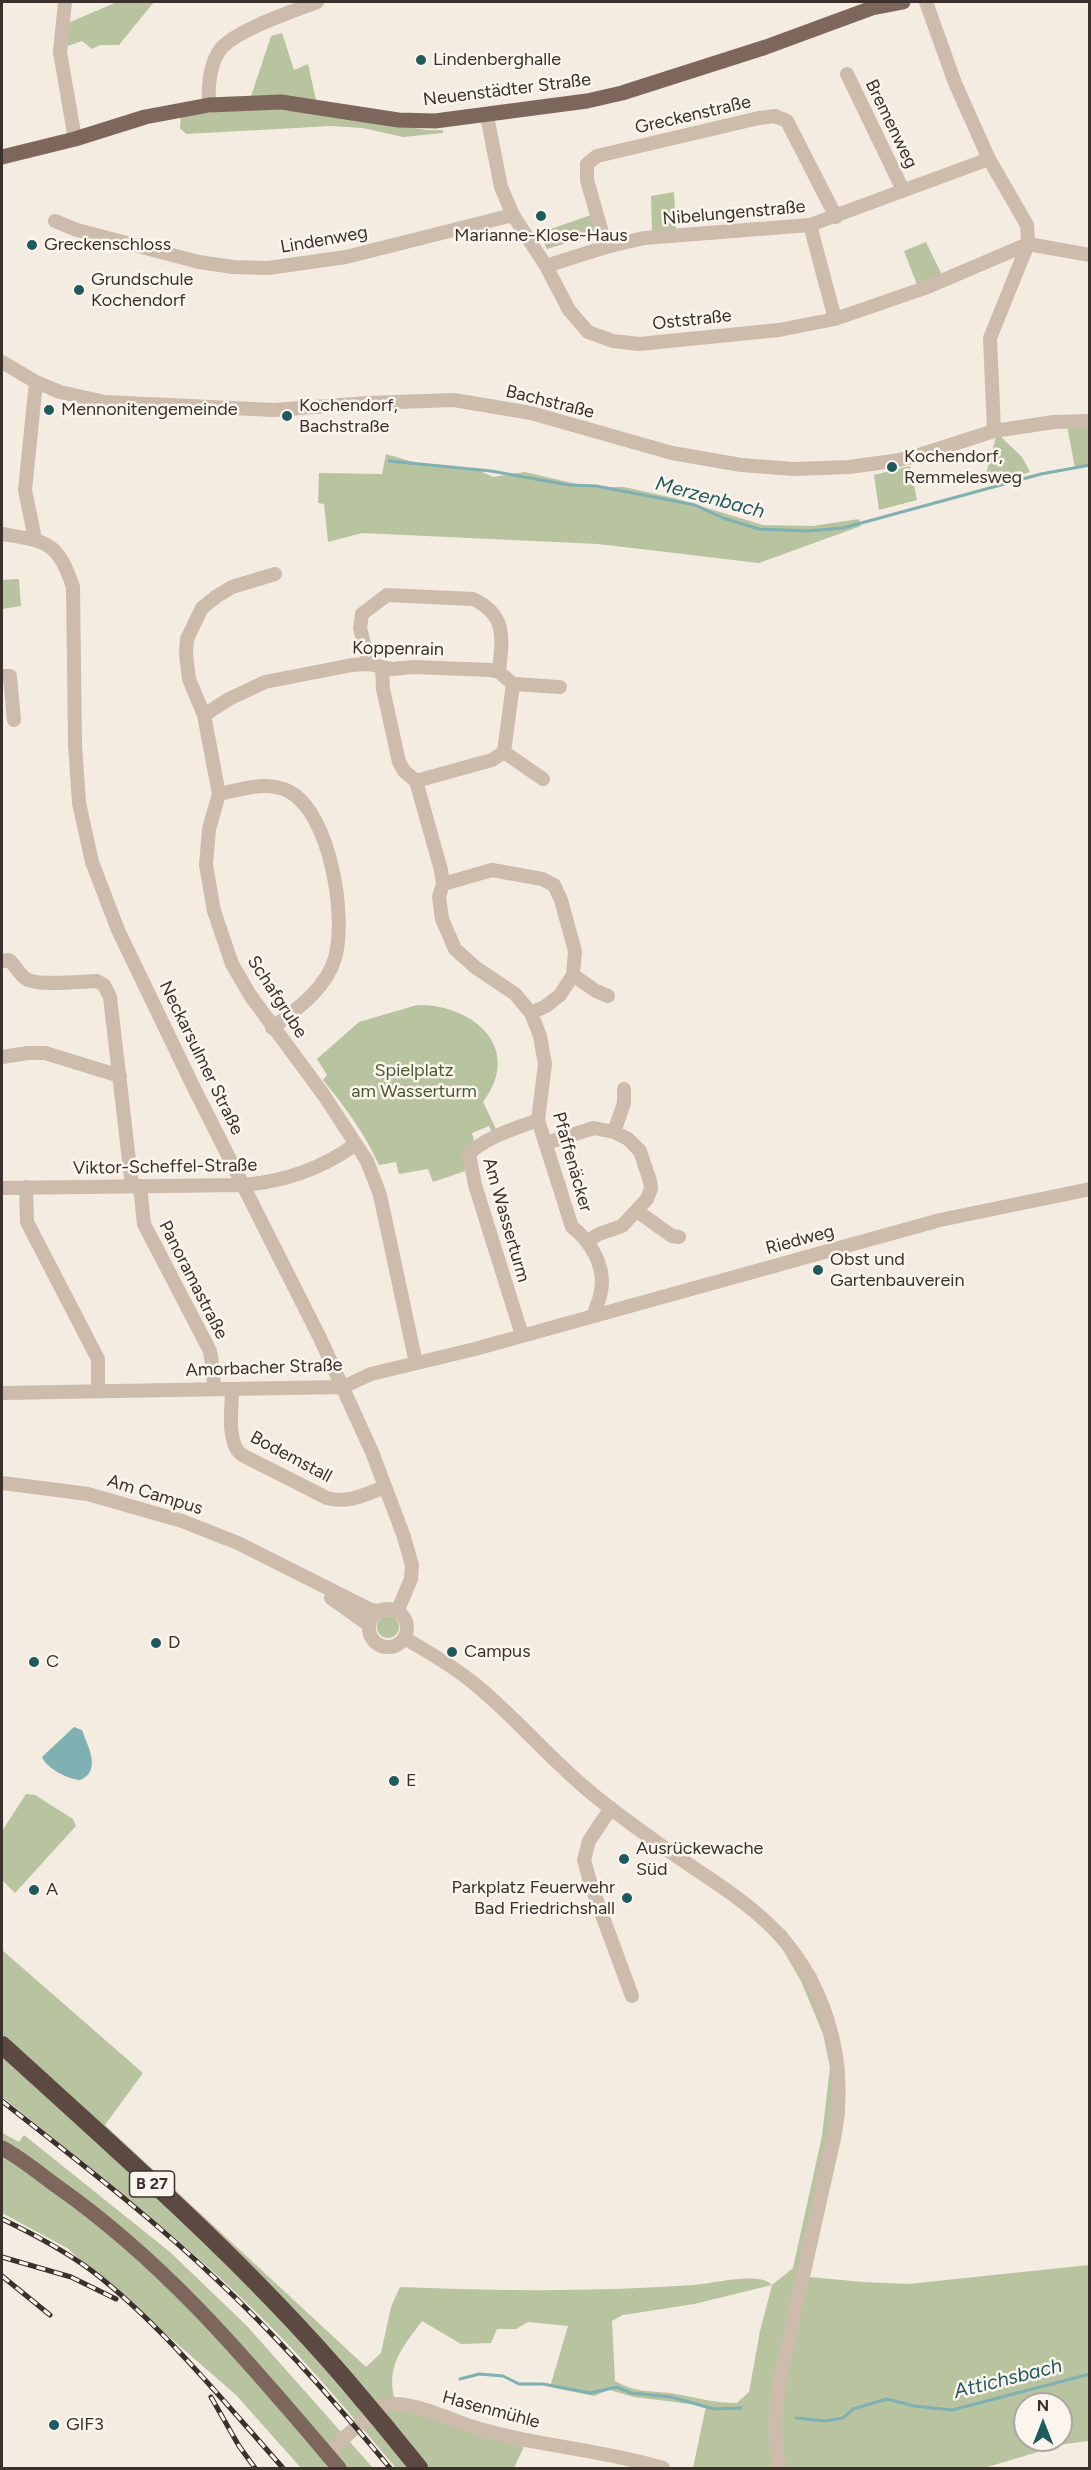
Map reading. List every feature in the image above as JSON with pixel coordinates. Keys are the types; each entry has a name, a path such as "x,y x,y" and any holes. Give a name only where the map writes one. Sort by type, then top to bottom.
{"highway":[{"name":"B 27","path":"2,2045 247,2274 327,2356 419,2469"}],"main road":[{"name":"Neuenstädter Straße","path":"2,157 75,139 145,117 209,105 281,102 412,121 435,122 488,116 622,93 766,47 872,8 903,2"},
{"path":"2,2148 85,2206 148,2258 236,2348 339,2469"}],"street":[{"path":"65,2 60,52 75,139"},
{"path":"209,105 211,72 219,51 225,43 317,2"},
{"path":"926,2 955,83 989,159 1027,225 1029,244 990,338 994,430"},
{"name":"Bremenweg","path":"847,74 903,190"},
{"name":"Oststraße","path":"488,116 501,187 513,214 546,266 569,310 588,332 613,341 639,344 779,330 835,319 925,288 1029,244"},
{"name":"Greckenstraße","path":"606,247 587,180 587,164 597,156 775,116 787,121 836,217"},
{"name":"Nibelungenstraße","path":"546,266 644,238 810,225 989,159"},
{"name":"Lindenweg","path":"55,221 77,230 142,242 199,262 234,267 289,267 346,257 513,214"},
{"path":"810,225 835,319"},
{"path":"1029,244 1089,255"},
{"name":"Bachstraße","path":"2,362 36,382 60,392 105,402 274,410 367,403 454,400 531,413 672,453 741,465 794,469 849,467 893,461 934,451 994,430 1089,420"},
{"path":"35,539 25,490 36,382"},
{"name":"Neckarsulmer Straße","path":"2,534 35,539 51,548 62,557 73,587 75,745 80,803 92,862 118,930 343,1387 385,1487 403,1534 411,1565 411,1579 397,1612"},
{"name":"Schafgrube","path":"275,573 232,587 217,596 202,608 187,639 189,679 204,715 219,794 209,829 207,865 214,911 232,964 250,995 272,1028 323,1094 367,1161 380,1195 416,1363"},
{"name":"Pfaffenäcker","path":"499,672 503,636 496,616 483,603 473,599 387,595 376,601 362,614 364,650 376,665 399,762 404,771 416,781 443,884 439,897 442,919 455,949 475,967 515,994 531,1013 540,1036 545,1064 538,1120 572,1227 592,1247 600,1274 602,1289 594,1314"},
{"name":"Koppenrain","path":"204,715 229,699 265,682 352,665 499,672"},
{"path":"499,672 513,684 560,687"},
{"path":"2,676 10,676 14,720"},
{"path":"416,781 492,760 504,752 513,684"},
{"path":"504,752 543,779"},
{"path":"219,794 257,786 274,786 291,793 310,810 327,848 335,880 338,937 335,958 318,988 304,1003 272,1028"},
{"path":"443,884 492,870 550,881 561,900 574,951 573,975 560,995 546,1006 531,1013"},
{"name":"Panoramastraße","path":"2,960 9,960 25,978 35,982 98,981 104,985 110,997 136,1186 144,1224 210,1351 214,1389"},
{"path":"573,975 596,991 608,996"},
{"path":"2,1057 45,1053 120,1076"},
{"path":"614,1132 624,1103 624,1089"},
{"name":"Am Wasserturm","path":"522,1335 475,1185 469,1154 492,1138 538,1120"},
{"path":"546,1143 594,1128 614,1132 635,1145 650,1181 651,1189 646,1200 622,1226 587,1241"},
{"name":"Viktor-Scheffel-Straße","path":"2,1188 244,1185 296,1176 329,1162 356,1144"},
{"path":"26,1187 27,1222 98,1359 99,1391"},
{"name":"Riedweg","path":"522,1335 940,1220 1089,1189"},
{"path":"637,1211 672,1236 679,1238"},
{"name":"Amorbacher Straße","path":"2,1394 343,1387 371,1374 522,1335"},
{"name":"Bodemstall","path":"232,1389 233,1439 236,1451 242,1455 313,1491 338,1500 349,1500 385,1487"},
{"name":"Am Campus","path":"2,1483 88,1494 161,1514 238,1543 370,1610 381,1611"},
{"name":"Am Campus","path":"289,1570 369,1625"},
{"path":"381,1611 397,1612 406,1625 404,1638 392,1646 382,1646 371,1637 369,1625 372,1618 381,1611"},
{"path":"404,1638 446,1662 476,1685 572,1777 611,1808 768,1921 791,1947 811,1978 831,2030 838,2074 836,2127 779,2383 775,2426 779,2469"},
{"path":"611,1808 589,1841 585,1860 588,1875 632,1996"},
{"name":"Hasenmühle","path":"326,2454 382,2406 395,2403 491,2433 635,2460 663,2469"}],"green space":[{"path":"117,2 154,2 119,45 100,45 92,49 82,41 68,46 68,23"},
{"path":"282,33 294,70 308,64 316,100 251,96 271,36"},
{"path":"254,107 428,130 443,130 443,133 403,137 363,128 331,126 186,134 180,128 181,116"},
{"path":"674,192 676,230 652,232 651,196"},
{"path":"591,215 596,234 547,249 539,233"},
{"path":"926,242 942,275 917,285 904,251"},
{"path":"1089,420 1089,465 1075,468 1066,421"},
{"path":"997,433 1022,457 1030,472 1004,480 1002,471 986,474"},
{"path":"386,454 427,466 474,468 493,477 525,472 590,487 624,487 674,498 763,525 813,526 859,519 861,526 759,563 598,544 362,533 328,542 324,504 318,503 319,473 382,474"},
{"path":"910,466 917,500 879,510 874,475"},
{"path":"19,579 21,606 2,609 2,580"},
{"name":"Spielplatz am Wasserturm","path":"417,1005 457,1012 473,1021 486,1033 495,1047 498,1064 494,1082 483,1102 496,1129 492,1133 489,1126 472,1133 474,1140 463,1156 465,1171 433,1182 428,1169 399,1174 396,1162 379,1165 354,1121 323,1080 327,1075 317,1059 359,1022"},
{"path":"388,1616 396,1619 399,1627 396,1635 388,1638 380,1635 377,1627 380,1619"},
{"path":"26,1794 35,1795 73,1819 76,1826 15,1893 2,1880 2,1831"},
{"path":"762,1914 785,1930 816,1974 831,2014 844,2085 845,2113 841,2139 810,2277 908,2284 1089,2265 1089,2441 1073,2443 1073,2392 1013,2392 1013,2452 1038,2452 984,2468 693,2468 706,2406 634,2397 609,2390 594,2396 550,2387 568,2326 528,2322 516,2329 497,2329 491,2343 461,2344 422,2321 402,2348 394,2367 392,2377 395,2400 526,2442 514,2468 396,2468 295,2352 229,2286 133,2203 2,2097 2,1950 143,2073 105,2125 366,2367 381,2353 391,2307 400,2287 583,2290 693,2285 735,2279 757,2279 772,2285 793,2268 822,2136 830,2067 823,2034 801,1981","holes":["772,2285 760,2331 749,2392 737,2403 638,2390 615,2381 612,2321 623,2315 694,2304"]},
{"path":"2,2133 19,2142 24,2135 170,2252 247,2326 373,2468 301,2468 236,2395 67,2248 2,2213"}],"water":[{"path":"74,1727 82,1730 90,1751 92,1765 87,1776 80,1780 58,1773 48,1766 42,1757"}],"waterway":[{"name":"Merzenbach","path":"389,461 491,471 569,485 596,486 695,505 723,518 759,529 807,531 843,528 1041,474 1090,465"},
{"name":"Attichsbach","path":"460,2379 479,2374 503,2376 519,2384 543,2384 590,2393 617,2387 631,2393 671,2397 714,2409 741,2408"},
{"name":"Attichsbach","path":"796,2418 825,2421 843,2418 853,2409 887,2399 914,2406 952,2410 1090,2374"}],"railway":[{"path":"2,2101 139,2211 218,2281 307,2372 390,2468"},
{"path":"2,2219 70,2256 118,2292 192,2365 283,2468"},
{"path":"2,2257 71,2277 116,2299"},
{"path":"2,2276 50,2315"},
{"path":"211,2397 239,2446 255,2468"}],"place":[{"name":"Lindenberghalle","path":"421,60"},
{"name":"Marianne-Klose-Haus","path":"541,216"},
{"name":"Greckenschloss","path":"32,245"},
{"name":"Grundschule Kochendorf","path":"79,290"},
{"name":"Mennonitengemeinde","path":"49,410"},
{"name":"Kochendorf, Bachstraße","path":"287,416"},
{"name":"Kochendorf, Remmelesweg","path":"892,467"},
{"name":"Obst und Gartenbauverein","path":"818,1270"},
{"name":"D","path":"156,1643"},
{"name":"Campus","path":"452,1652"},
{"name":"C","path":"34,1662"},
{"name":"E","path":"394,1781"},
{"name":"Ausrückewache Süd","path":"624,1859"},
{"name":"A","path":"34,1890"},
{"name":"Parkplatz Feuerwehr Bad Friedrichshall","path":"627,1898"},
{"name":"GIF3","path":"54,2425"}]}
